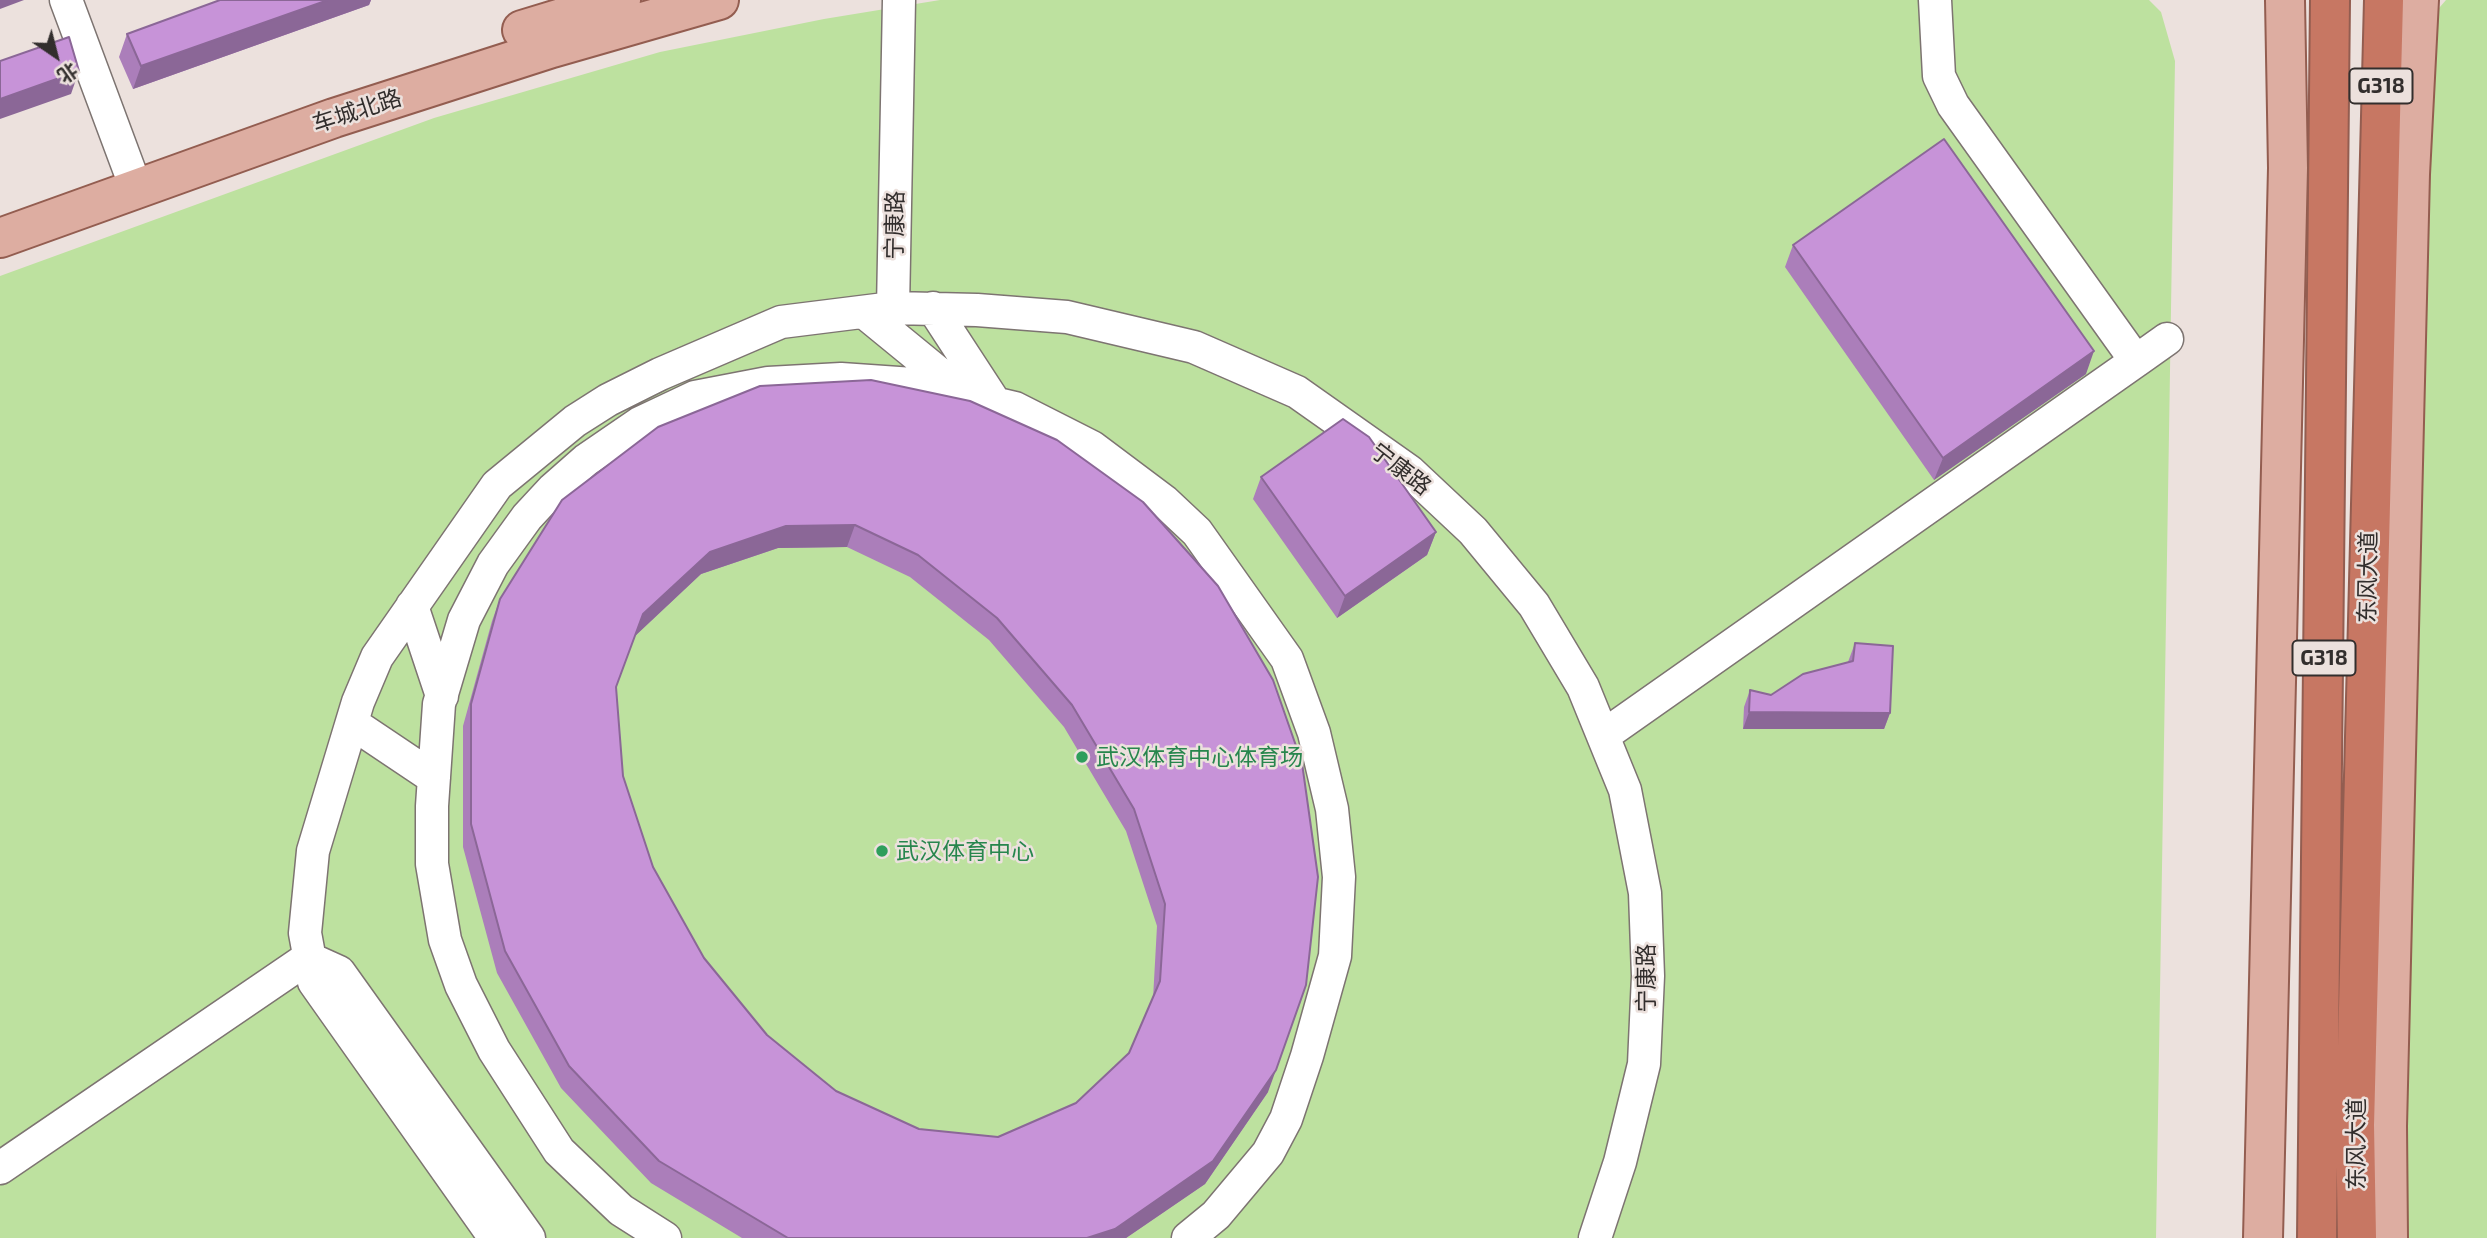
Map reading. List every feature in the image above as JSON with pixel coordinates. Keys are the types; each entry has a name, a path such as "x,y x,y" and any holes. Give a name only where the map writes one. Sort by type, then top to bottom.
{"highway":[{"name":"东风大道","path":"2317,1238 2330,0"},
{"name":"东风大道","path":"2357,1238 2355,1125 2384,0"}],"main road":[{"name":"车城北路","path":"0,238 132,178 531,27 621,0"},
{"name":"车城北路","path":"0,215 334,118 552,48 719,0"},
{"path":"2263,1238 2288,168 2285,0"},
{"path":"2388,1238 2387,1126 2404,408 2410,174 2419,0"}],"street":[{"path":"66,0 132,178"},
{"name":"宁康路","path":"899,0 878,310 933,308 1067,317 1194,347 1297,392 1409,471 1473,531 1534,605 1583,687 1625,790 1645,893 1648,975 1644,1064 1620,1162 1595,1238"},
{"path":"1935,0 1939,76 1953,105 2136,361"},
{"path":"933,308 981,400"},
{"path":"495,1238 314,982 308,958 304,933 313,851 355,712 377,657 497,485 575,421 608,400 669,370 780,322 878,310 981,400"},
{"path":"1603,736 2167,339"},
{"path":"669,370 747,387"},
{"path":"665,1238 621,1210 559,1152 494,1050 461,985 445,940 432,864 435,769 442,696 464,620 493,564 527,517 586,460 640,423 695,397 768,383 841,379 913,384 1015,408 1092,447 1164,501 1197,532 1287,659 1314,733 1332,809 1339,877 1335,956 1290,1106 1268,1153 1216,1215 1188,1238"},
{"path":"503,549 510,475"},
{"path":"412,606 442,696"},
{"path":"355,712 435,769"},
{"path":"0,1168 308,958"},
{"path":"308,958 339,972 530,1238"}],"green space":[{"name":"武汉体育中心体育场","path":"940,0 2149,0 2161,12 2175,61 2156,1238 0,1238 0,276 434,118 660,52 824,19"},
{"path":"2446,0 2487,0 2487,1238 2392,1238 2427,22"}],"building":[{"path":"220,0 328,0 141,66 127,34"},
{"path":"69,37 79,71 0,99 0,61"},
{"path":"1944,139 2094,351 1943,458 1793,245"},
{"path":"871,380 970,401 1057,440 1143,502 1218,586 1273,680 1302,763 1318,877 1306,985 1276,1070 1213,1161 1115,1229 1087,1238 788,1238 659,1161 569,1066 505,951 471,824 471,704 500,599 562,500 658,427 760,386","holes":["855,525 918,555 997,618 1072,705 1134,809 1165,904 1160,981 1129,1053 1076,1103 998,1137 919,1129 836,1091 767,1035 704,958 653,867 623,776 616,687 643,614 710,552 786,526"]},
{"path":"1343,419 1369,437 1436,532 1345,596 1261,477"},
{"path":"1855,643 1893,646 1890,713 1749,712 1750,690 1771,695 1803,674 1853,661"}],"place":[{"name":"武汉体育中心体育场","path":"1082,757"},
{"name":"武汉体育中心","path":"882,851"}]}
